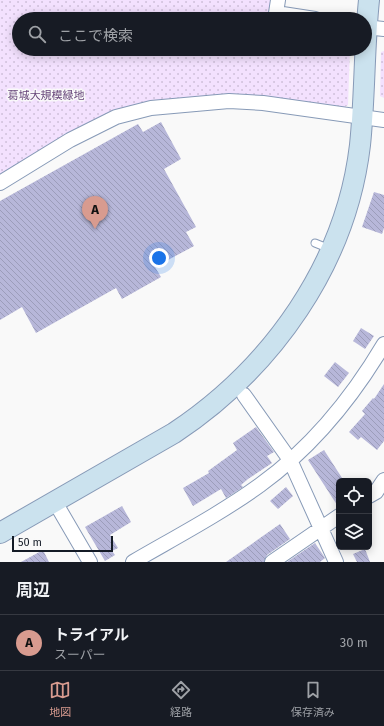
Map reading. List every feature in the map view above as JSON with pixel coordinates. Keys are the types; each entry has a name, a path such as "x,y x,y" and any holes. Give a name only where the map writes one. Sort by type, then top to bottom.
{"street":[{"path":"276,12 278,0"},
{"path":"369,0 370,12"},
{"path":"0,533 174,433 212,406 263,358 297,312 313,286 323,246 341,223 355,170 369,56"},
{"path":"0,183 70,140 116,117 151,108 236,101 264,103 384,120"},
{"path":"133,562 226,508 261,484 290,460 329,422 352,392 384,344"},
{"path":"244,395 290,460 336,562"},
{"path":"372,494 376,492 384,480"},
{"path":"56,502 90,562"},
{"path":"272,562 336,518"}],"green space":[{"name":"葛城大規模緑地","path":"0,0 271,0 270,12 12,12 12,56 350,56 348,105 343,108 234,94 123,109 51,143 0,175"},
{"path":"384,51 384,98 380,96 381,52"}],"building":[{"path":"161,122 181,159 164,169 196,227 186,232 194,246 155,267 161,277 122,299 116,288 36,333 22,307 0,320 0,201 138,124 143,132"},
{"path":"374,192 384,195 384,228 382,234 362,227"},
{"path":"361,328 374,336 365,349 353,341"},
{"path":"335,362 349,373 338,387 324,376"},
{"path":"384,384 384,441 377,450 361,437 358,440 349,432 365,414 362,411 373,398 374,399"},
{"path":"256,427 274,452 267,456 272,463 248,479 241,485 243,487 226,498 221,489 193,506 183,488 209,473 208,471 237,450 233,443"},
{"path":"324,450 342,478 336,478 336,503 308,460"},
{"path":"286,487 293,496 278,509 270,501"},
{"path":"122,506 131,522 110,535 118,548 112,551 115,555 105,561 85,527"},
{"path":"280,524 290,539 267,555 264,562 226,562"},
{"path":"315,543 325,558 320,562 287,562"},
{"path":"43,550 49,562 21,562"},
{"path":"365,550 370,562 357,562 353,554"}],"place":[{"name":"トライアル","path":"95,229"}]}
